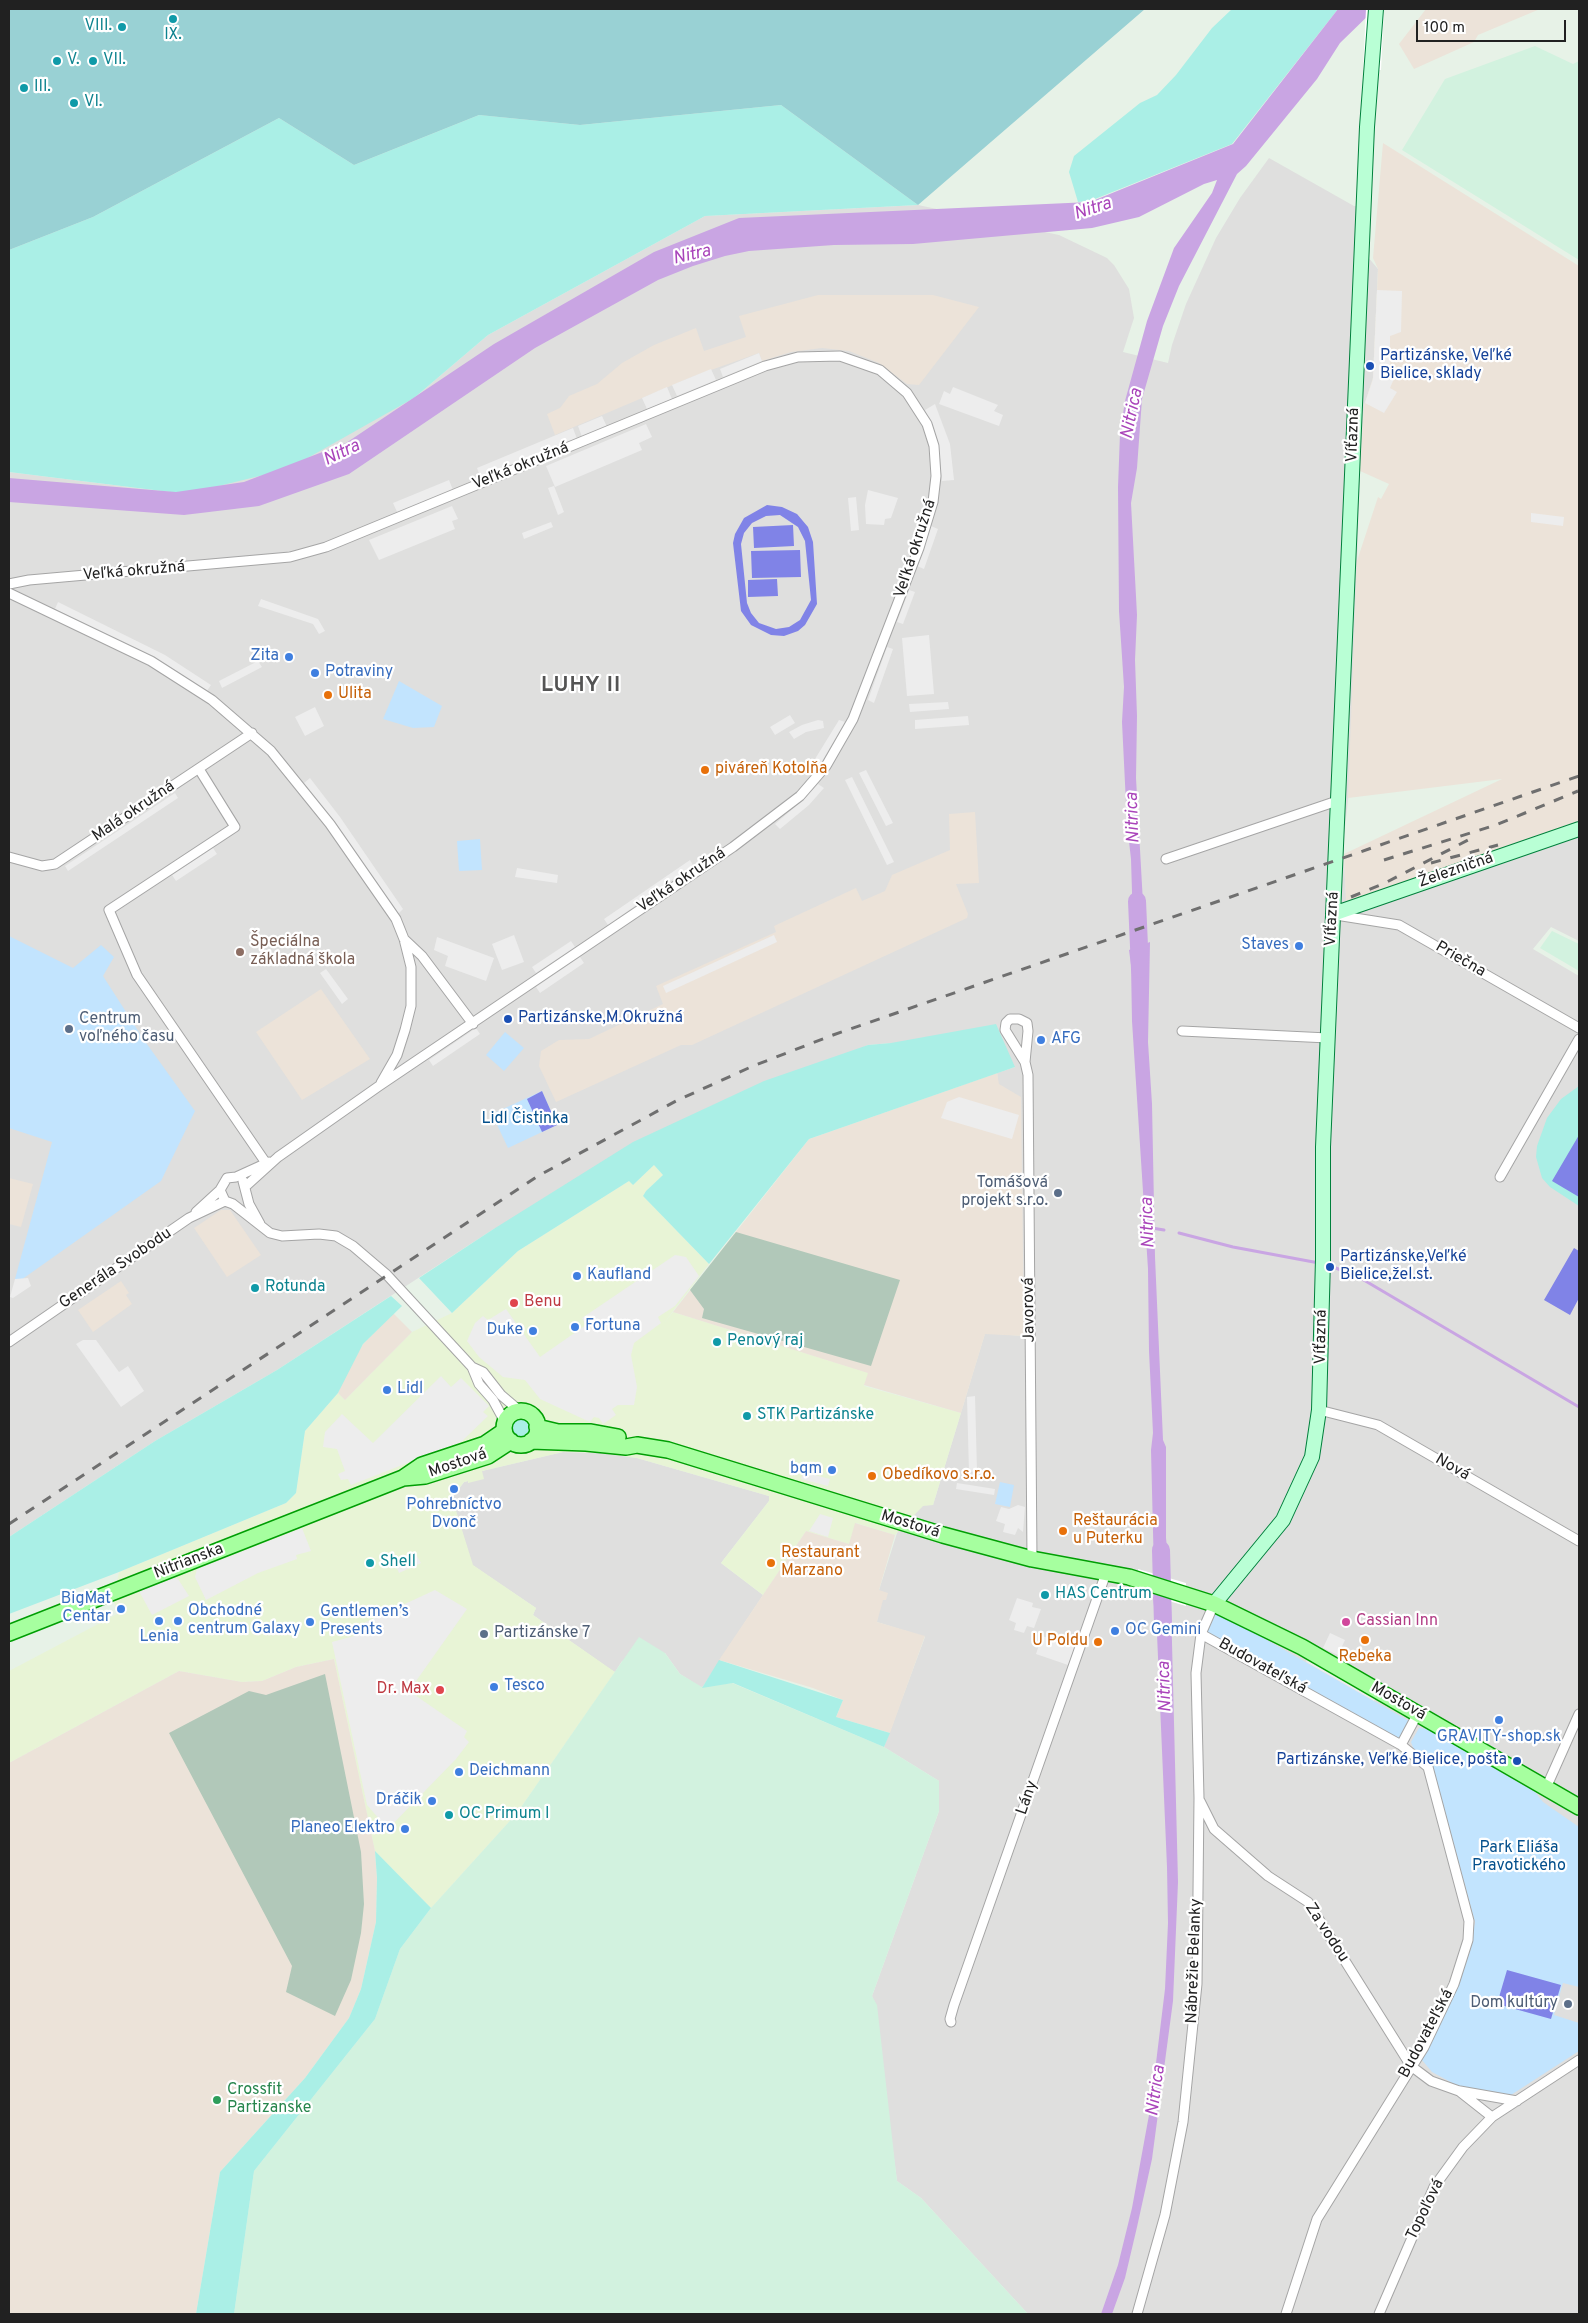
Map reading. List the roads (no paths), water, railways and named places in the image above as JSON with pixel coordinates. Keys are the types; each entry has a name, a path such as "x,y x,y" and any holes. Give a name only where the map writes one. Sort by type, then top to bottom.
{"main road":[{"name":"Víťazná","path":"1214,1604 1283,1520 1312,1457 1319,1410 1323,1263 1323,1147 1337,801 1367,127 1376,9"},
{"name":"Železničná","path":"1333,914 1579,829"},
{"path":"521,1412 532,1416 538,1427 536,1435 531,1441 522,1445 507,1431 512,1414 521,1412"},
{"name":"Mostová","path":"538,1427 558,1432 591,1432 628,1440 637,1445"},
{"name":"Mostová","path":"369,1491 403,1478 426,1476 488,1456 507,1431"},
{"name":"Mostová","path":"531,1441 626,1447 637,1445 668,1450 943,1535 1032,1559 1138,1580 1214,1604 1286,1639 1579,1807"},
{"name":"Nitrianska","path":"9,1633 369,1491"}],"street":[{"name":"Veľká okružná","path":"9,584 29,580 290,557 326,548 766,366 798,357 825,355 852,359 880,370 907,393 923,417 934,446 936,476 933,502 904,588 853,719 826,766 800,796 779,814 473,1024 379,1086"},
{"path":"9,592 151,661 212,700 252,733 282,763 330,824 396,919 404,939 411,967 411,1006 397,1054 379,1086 278,1157 246,1186 246,1196 264,1230"},
{"name":"Malá okružná","path":"9,856 42,866 55,864 252,733"},
{"path":"199,769 235,826 109,910 137,975 266,1163"},
{"path":"1166,860 1337,801"},
{"name":"Priečna","path":"1333,914 1399,926 1579,1028"},
{"path":"404,939 422,956 473,1024"},
{"path":"1182,1031 1328,1038"},
{"path":"1500,1177 1579,1039"},
{"name":"Javorová","path":"1025,1062 1028,1075 1032,1559"},
{"path":"189,1218 220,1190 228,1178 236,1177 278,1157"},
{"path":"236,1177 246,1186"},
{"path":"220,1190 229,1202 264,1230 274,1235 319,1234 336,1236 353,1246 387,1275 472,1367 479,1384 493,1400 507,1431"},
{"path":"229,1202 241,1202 246,1196"},
{"name":"Generála Svobodu","path":"9,1342 189,1218 229,1202"},
{"path":"472,1367 483,1372 501,1394 521,1412"},
{"name":"Nová","path":"1319,1410 1378,1425 1579,1542"},
{"name":"Lány","path":"952,2022 950,2019 954,2005 1106,1573"},
{"name":"Nábrežie Belanky","path":"1136,2314 1165,2215 1183,2122 1197,1984 1199,1798 1196,1673 1201,1634 1214,1604"},
{"name":"Budovateľská","path":"1201,1634 1401,1745 1428,1767 1469,1921 1468,1940 1454,1984 1424,2047 1317,2219 1286,2314"},
{"path":"1401,1745 1418,1714"},
{"path":"1546,1788 1579,1714"},
{"name":"Za vodou","path":"1199,1798 1214,1829 1268,1876 1308,1902 1411,2066"},
{"name":"Topoľová","path":"1379,2314 1434,2187 1463,2147 1492,2117 1579,2060"},
{"path":"1411,2066 1431,2081 1459,2091 1517,2101"},
{"path":"1459,2091 1492,2117"}],"water":[{"name":"Nitra","path":"1338,9 1375,9 1340,43 1317,79 1246,166 1237,174 1179,286 1163,326 1142,399 1137,468 1131,503 1137,615 1135,660 1137,716 1136,778 1144,921 1133,925 1131,859 1127,824 1122,722 1124,687 1119,611 1118,487 1120,434 1125,401 1147,321 1174,248 1212,193 1217,180 1204,184 1139,217 1092,228 913,244 834,245 749,251 693,266 658,280 535,348 349,474 259,506 184,515 9,502 9,478 176,492 244,482 346,443 494,344 654,252 739,218 1090,202 1233,144"},
{"path":"1150,942 1148,1042 1152,1104 1155,1257 1163,1440 1166,1447 1166,1538 1170,1577 1154,1572 1151,1450 1153,1433 1148,1269 1129,950"},
{"path":"1153,1597 1171,1603 1178,1882 1173,2001 1152,2159 1137,2227 1125,2278 1112,2314 1101,2314 1118,2265 1132,2208 1151,2104 1165,1989 1168,1923 1167,1867 1157,1634"}],"waterway":[{"name":"Nitrica","path":"1137,901 1140,969"},
{"path":"1152,1228 1164,1230"},
{"path":"1179,1233 1233,1247 1319,1263"},
{"path":"1325,1264 1357,1276 1579,1407"},
{"name":"Nitrica","path":"1161,1550 1163,1624"}],"railway":[{"path":"9,1524 538,1176 676,1101 753,1066 833,1035 1579,776"},
{"path":"1384,860 1496,825 1578,791"},
{"path":"1351,897 1385,883 1468,840"},
{"path":"1431,863 1498,845"}],"place":[{"name":"IX.","path":"173,19"},
{"name":"VIII.","path":"122,27"},
{"name":"V.","path":"57,61"},
{"name":"VII.","path":"93,61"},
{"name":"III.","path":"24,88"},
{"name":"VI.","path":"74,103"},
{"name":"Partizánske, Veľké Bielice, sklady","path":"1370,366"},
{"name":"Zita","path":"289,657"},
{"name":"Potraviny","path":"315,673"},
{"name":"Ulita","path":"328,695"},
{"name":"piváreň Kotolňa","path":"705,770"},
{"name":"Staves","path":"1299,946"},
{"name":"Špeciálna základná škola","path":"240,952"},
{"name":"Partizánske,M.Okružná","path":"508,1019"},
{"name":"Centrum voľného času","path":"69,1029"},
{"name":"AFG","path":"1041,1040"},
{"name":"Tomášová projekt s.r.o.","path":"1058,1193"},
{"name":"Partizánske,Veľké Bielice,žel.st.","path":"1330,1267"},
{"name":"Kaufland","path":"577,1276"},
{"name":"Rotunda","path":"255,1288"},
{"name":"Benu","path":"514,1303"},
{"name":"Fortuna","path":"575,1327"},
{"name":"Duke","path":"533,1331"},
{"name":"Penový raj","path":"717,1342"},
{"name":"Lidl","path":"387,1390"},
{"name":"STK Partizánske","path":"747,1416"},
{"name":"bqm","path":"832,1470"},
{"name":"Obedíkovo s.r.o.","path":"872,1476"},
{"name":"Pohrebníctvo Dvonč","path":"454,1489"},
{"name":"Reštaurácia u Puterku","path":"1063,1531"},
{"name":"Shell","path":"370,1563"},
{"name":"Restaurant Marzano","path":"771,1563"},
{"name":"HAS Centrum","path":"1045,1595"},
{"name":"BigMat Centar","path":"121,1609"},
{"name":"Lenia","path":"159,1621"},
{"name":"Obchodné centrum Galaxy","path":"178,1621"},
{"name":"Gentlemen’s Presents","path":"310,1622"},
{"name":"Cassian Inn","path":"1346,1622"},
{"name":"OC Gemini","path":"1115,1631"},
{"name":"Partizánske 7","path":"484,1634"},
{"name":"Rebeka","path":"1365,1640"},
{"name":"U Poldu","path":"1098,1642"},
{"name":"Tesco","path":"494,1687"},
{"name":"Dr. Max","path":"440,1690"},
{"name":"GRAVITY-shop.sk","path":"1499,1720"},
{"name":"Partizánske, Veľké Bielice, pošta","path":"1517,1761"},
{"name":"Deichmann","path":"459,1772"},
{"name":"Dráčik","path":"432,1801"},
{"name":"OC Primum I","path":"449,1815"},
{"name":"Planeo Elektro","path":"405,1829"},
{"name":"Dom kultúry","path":"1568,2004"},
{"name":"Crossfit Partizanske","path":"217,2100"}],"district":[{"name":"LUHY II","path":"581,687"}],"park label":[{"name":"Lidl Čistinka","path":"525,1120"},
{"name":"Park Eliáša Pravotického","path":"1519,1858"}]}
